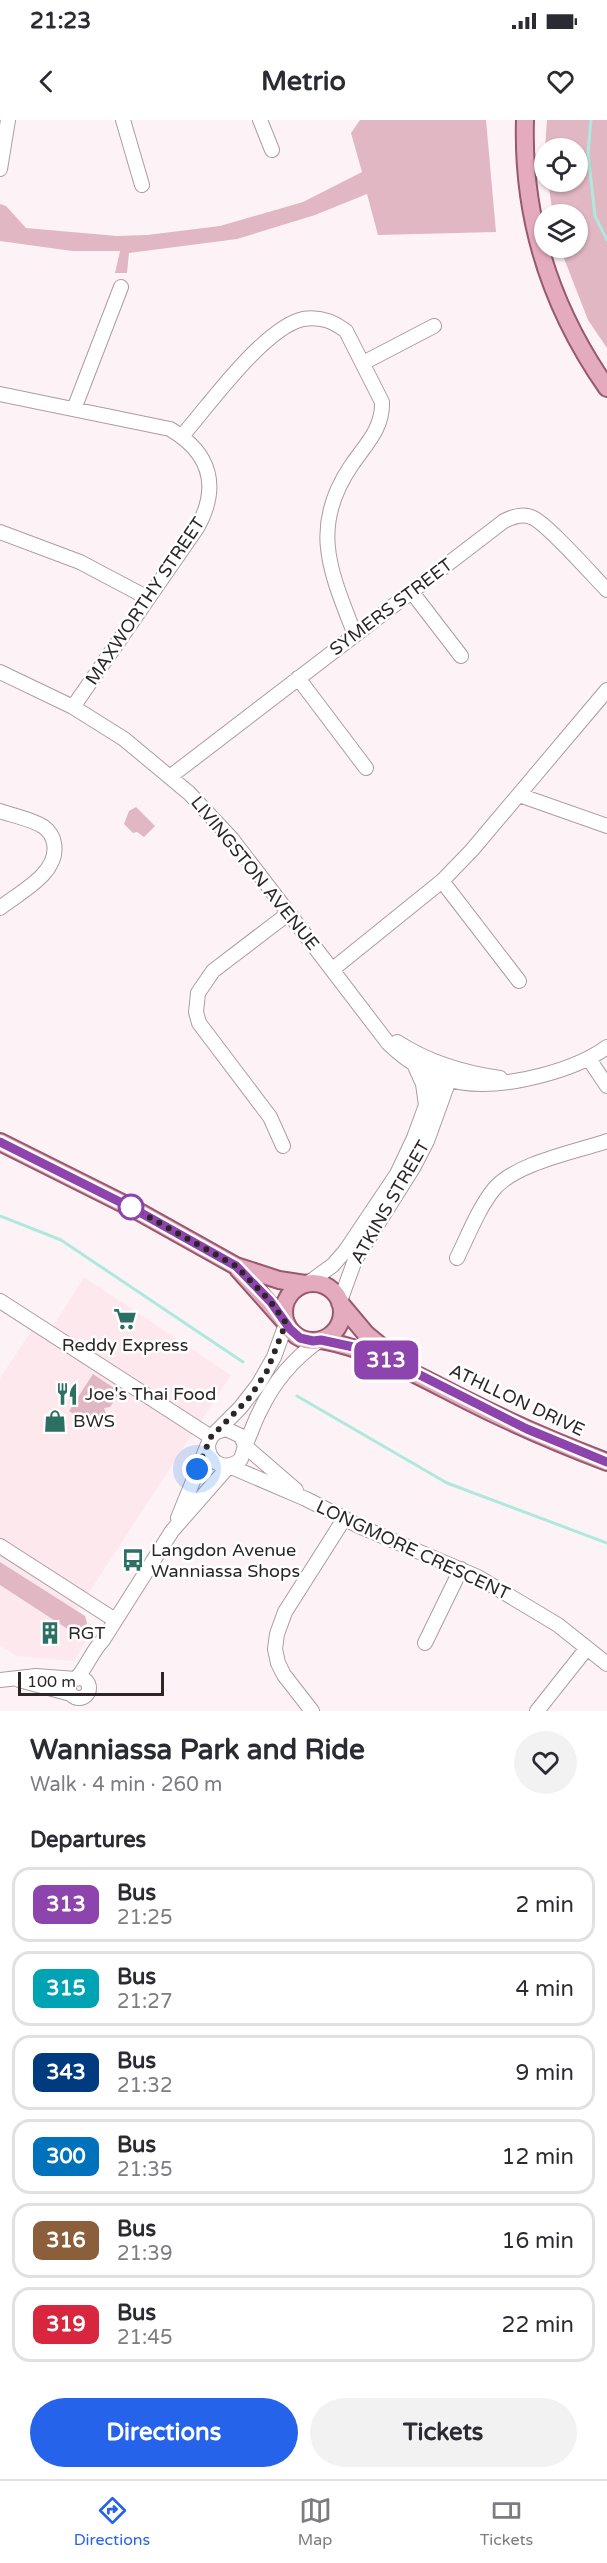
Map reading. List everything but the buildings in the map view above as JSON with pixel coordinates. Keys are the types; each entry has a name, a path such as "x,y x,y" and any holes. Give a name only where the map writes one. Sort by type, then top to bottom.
{"main road":[{"path":"525,120 528,185 534,227 545,268 569,326 607,388"},
{"path":"0,1142 134,1209 236,1266 279,1280 327,1286 340,1302 342,1314 339,1325 332,1334 320,1340 300,1338 236,1266"},
{"path":"286,1323 284,1311 287,1299 294,1290 306,1284"},
{"name":"ATHLLON DRIVE","path":"340,1302 366,1334 412,1371"},
{"name":"ATHLLON DRIVE","path":"320,1340 358,1348 412,1371 517,1424 607,1462"}],"street":[{"path":"0,169 8,120"},
{"path":"123,120 142,185"},
{"path":"260,120 272,150"},
{"path":"74,409 121,287"},
{"path":"182,436 251,356 291,323 318,318 336,324 350,336 382,402 382,414 375,433 338,488 327,531 327,552 331,572 354,635"},
{"path":"363,363 434,326"},
{"name":"MAXWORTHY STREET","path":"0,394 156,425 182,436 203,460 209,484 209,503 197,528 73,707"},
{"name":"SYMERS STREET","path":"171,776 504,521 522,515 538,521 607,590"},
{"path":"0,532 80,562 148,598"},
{"path":"411,591 461,656"},
{"name":"LIVINGSTON AVENUE","path":"0,672 73,707 124,738 171,776 226,832 388,1042 414,1064 445,1072 529,1079"},
{"path":"298,678 366,768"},
{"path":"333,969 442,881 472,850 607,690"},
{"path":"519,795 607,826"},
{"path":"0,811 45,828 54,839 55,849 53,860 44,874 0,908"},
{"path":"442,881 519,981"},
{"path":"283,1146 270,1117 202,1028 196,1006 204,981 213,971 289,913"},
{"name":"LIVINGSTON AVENUE","path":"370,1017 384,1032 399,1043 445,1072 474,1085 501,1085 567,1069 589,1059 607,1047"},
{"path":"589,1059 607,1086"},
{"path":"414,1064 433,1107 474,1085"},
{"name":"ATKINS STREET","path":"340,1302 355,1260 413,1168 445,1072"},
{"name":"ATKINS STREET","path":"306,1284 333,1265 346,1250 397,1174 433,1107"},
{"path":"457,1258 484,1205 498,1185 525,1168 607,1141"},
{"path":"0,1300 211,1438"},
{"path":"172,1531 211,1438 250,1397 267,1371 286,1323"},
{"path":"84,1711 82,1685 101,1656 103,1640 115,1620 172,1531 229,1466 241,1459 262,1406 282,1373 293,1361 320,1340"},
{"path":"211,1438 232,1430 241,1436 245,1446"},
{"path":"211,1438 211,1459 219,1465 229,1466"},
{"name":"LONGMORE CRESCENT","path":"245,1446 306,1498"},
{"name":"LONGMORE CRESCENT","path":"229,1466 306,1498 344,1520 461,1569 527,1605 607,1664"},
{"path":"312,1711 284,1675 278,1663 275,1649 277,1634 285,1612 344,1520"},
{"path":"0,1546 115,1620"},
{"path":"425,1643 461,1569"},
{"path":"537,1711 587,1648"},
{"path":"0,1680 19,1680 36,1676 82,1685"},
{"path":"19,1680 71,1695"},
{"path":"75,1711 70,1683 82,1685"}],"shaded area":[{"path":"360,120 486,120 496,232 378,235 367,194 315,215 237,239 129,253 127,273 115,273 120,251 72,251 0,241 0,204 6,206 26,228 117,236 147,235 220,226 303,202 362,172 351,133"},
{"path":"547,120 607,120 607,348 588,320 564,258 588,258 588,204 551,204 550,192 588,192 588,138 546,138"},
{"path":"136,807 155,826 144,837 137,832 133,833 124,824 129,811"},
{"path":"84,1277 231,1375 75,1614 95,1627 74,1661 17,1656 0,1645 0,1378 38,1321 52,1328"},
{"path":"93,1374 120,1392 110,1407 104,1408 106,1414 96,1429 69,1411"},
{"path":"0,1562 85,1616 87,1623 80,1637 0,1585"}],"waterway":[{"path":"591,120 588,153 595,216 607,240"},
{"path":"0,1216 61,1240 243,1362"},
{"path":"297,1396 447,1483 607,1543"}],"bus line":[{"name":"313","path":"0,1142 134,1209 236,1266 270,1301 294,1334 300,1338 358,1348 412,1371 527,1429 607,1462"}],"place":[{"name":"Reddy Express","path":"125,1319"},
{"name":"Joe's Thai Food","path":"67,1394"},
{"name":"BWS","path":"55,1421"},
{"name":"Langdon Avenue Wanniassa Shops","path":"133,1560"},
{"name":"RGT","path":"50,1633"}],"route":[{"path":"131,1207 236,1266 270,1301 286,1323 267,1371 250,1397 213,1434 197,1469"}]}
